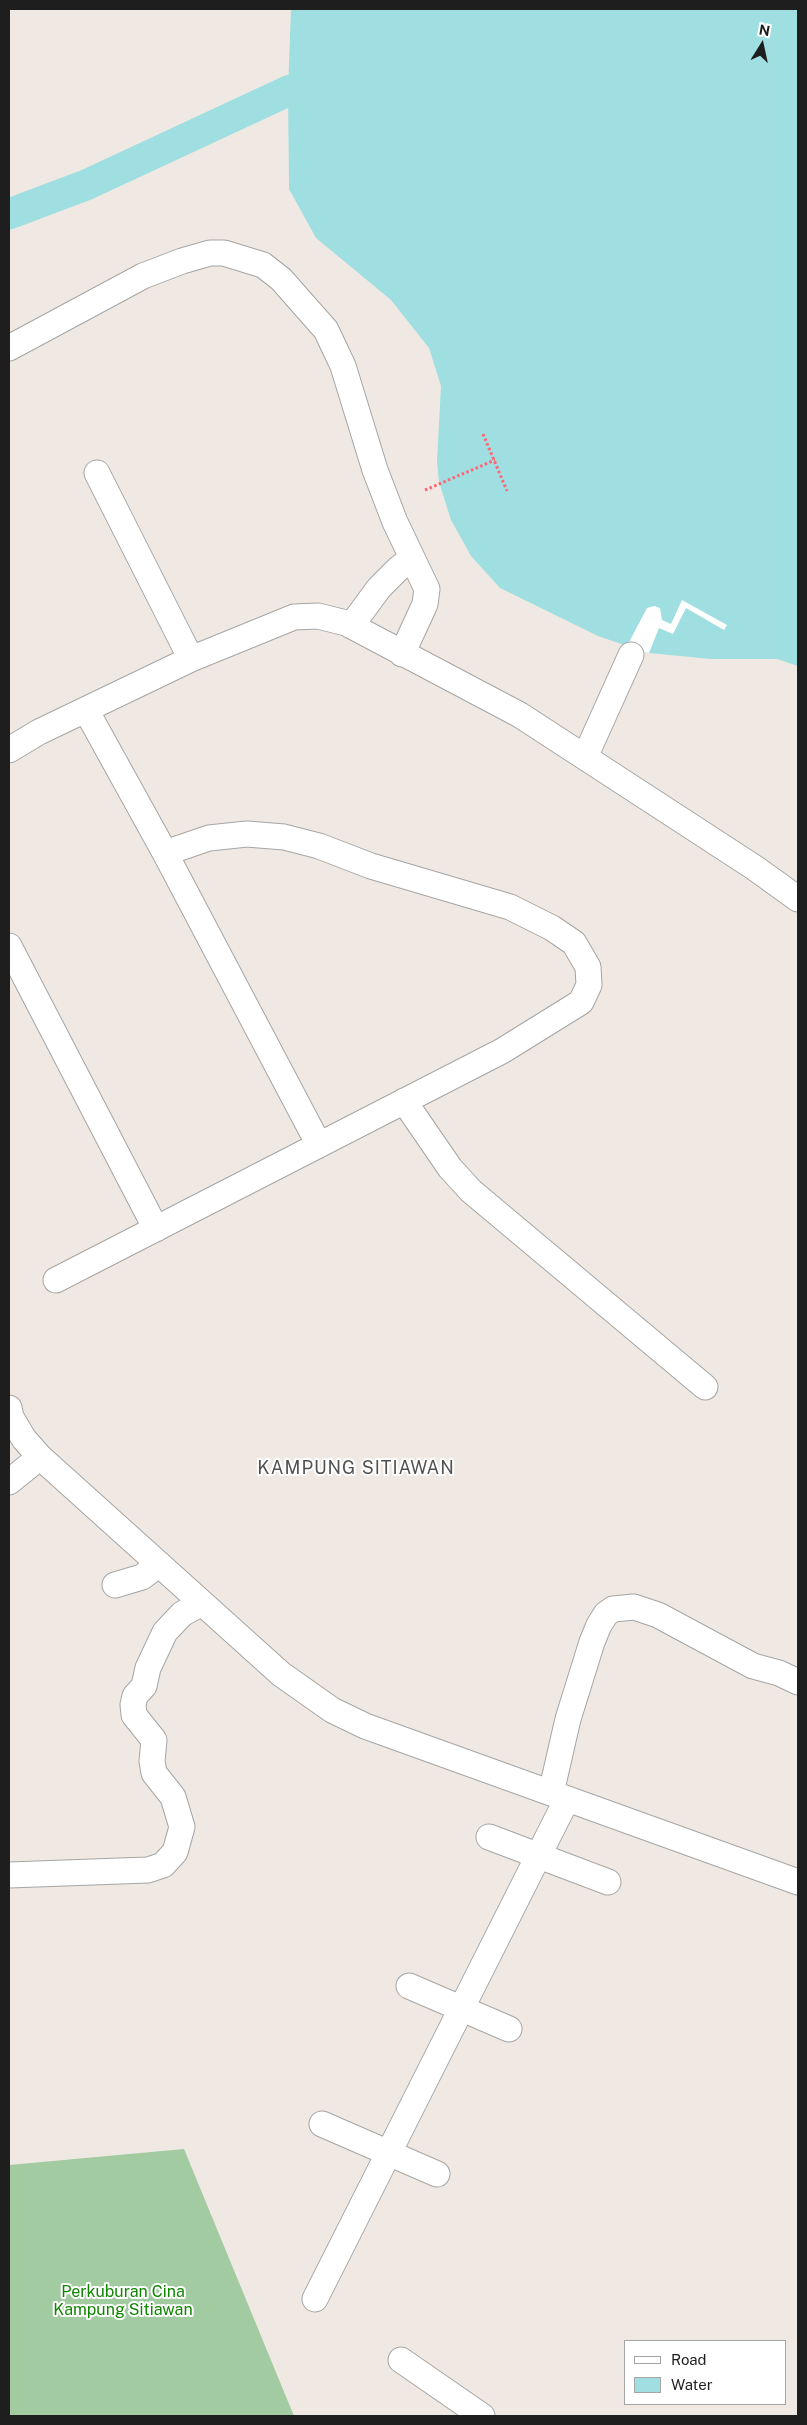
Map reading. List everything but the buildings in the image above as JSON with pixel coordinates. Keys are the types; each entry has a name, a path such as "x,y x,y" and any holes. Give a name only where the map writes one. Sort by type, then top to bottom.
{"street":[{"path":"9,348 142,276 182,261 210,253 224,253 263,264 281,279 326,330 343,366 375,470 411,559 427,589 425,604 402,654"},
{"path":"97,472 191,659"},
{"path":"352,626 379,588 411,559"},
{"path":"9,750 191,659 294,617 318,616 352,626 520,715 755,868 798,899"},
{"path":"585,757 631,655"},
{"path":"86,710 165,853 319,1145"},
{"path":"56,1280 502,1051 582,1002 589,985 588,967 574,943 552,928 510,907 284,837 247,834 209,838 165,853"},
{"path":"9,946 156,1229"},
{"path":"404,1101 450,1168 471,1190 705,1387"},
{"path":"9,1408 11,1417 24,1439 40,1457 281,1674 332,1710 365,1726 798,1882"},
{"path":"9,1482 40,1457"},
{"path":"115,1585 142,1577 159,1564"},
{"path":"9,1875 148,1870 162,1865 175,1852 181,1838 182,1826 172,1797 154,1773 152,1761 154,1740 134,1715 133,1705 135,1696 144,1686 148,1668 165,1632 182,1614 202,1603"},
{"path":"315,2298 538,1856 559,1796 568,1719 592,1642 606,1614 613,1609 634,1607 658,1615 753,1666 780,1673 798,1682"},
{"path":"489,1837 608,1882"},
{"path":"410,1986 509,2030"},
{"path":"322,2124 437,2174"},
{"path":"401,2360 482,2416"}],"path":[{"path":"483,434 507,491"},
{"path":"425,490 495,460"}],"green space":[{"name":"Perkuburan Cina Kampung Sitiawan","path":"184,2149 294,2416 9,2416 9,2165"}],"water":[{"path":"291,9 798,9 798,666 777,659 711,659 649,653 627,646 598,636 500,588 471,556 451,520 439,482 437,462 441,386 429,348 391,300 316,238 289,189 288,91"}],"pier":[{"path":"682,600 727,625 724,630 686,608 673,634 659,628 649,653 627,646 647,608 654,606 660,608 662,620 671,624"}],"waterway":[{"path":"9,214 86,185 288,91 330,79"}],"district":[{"name":"KAMPUNG SITIAWAN","path":"356,1468"}]}
